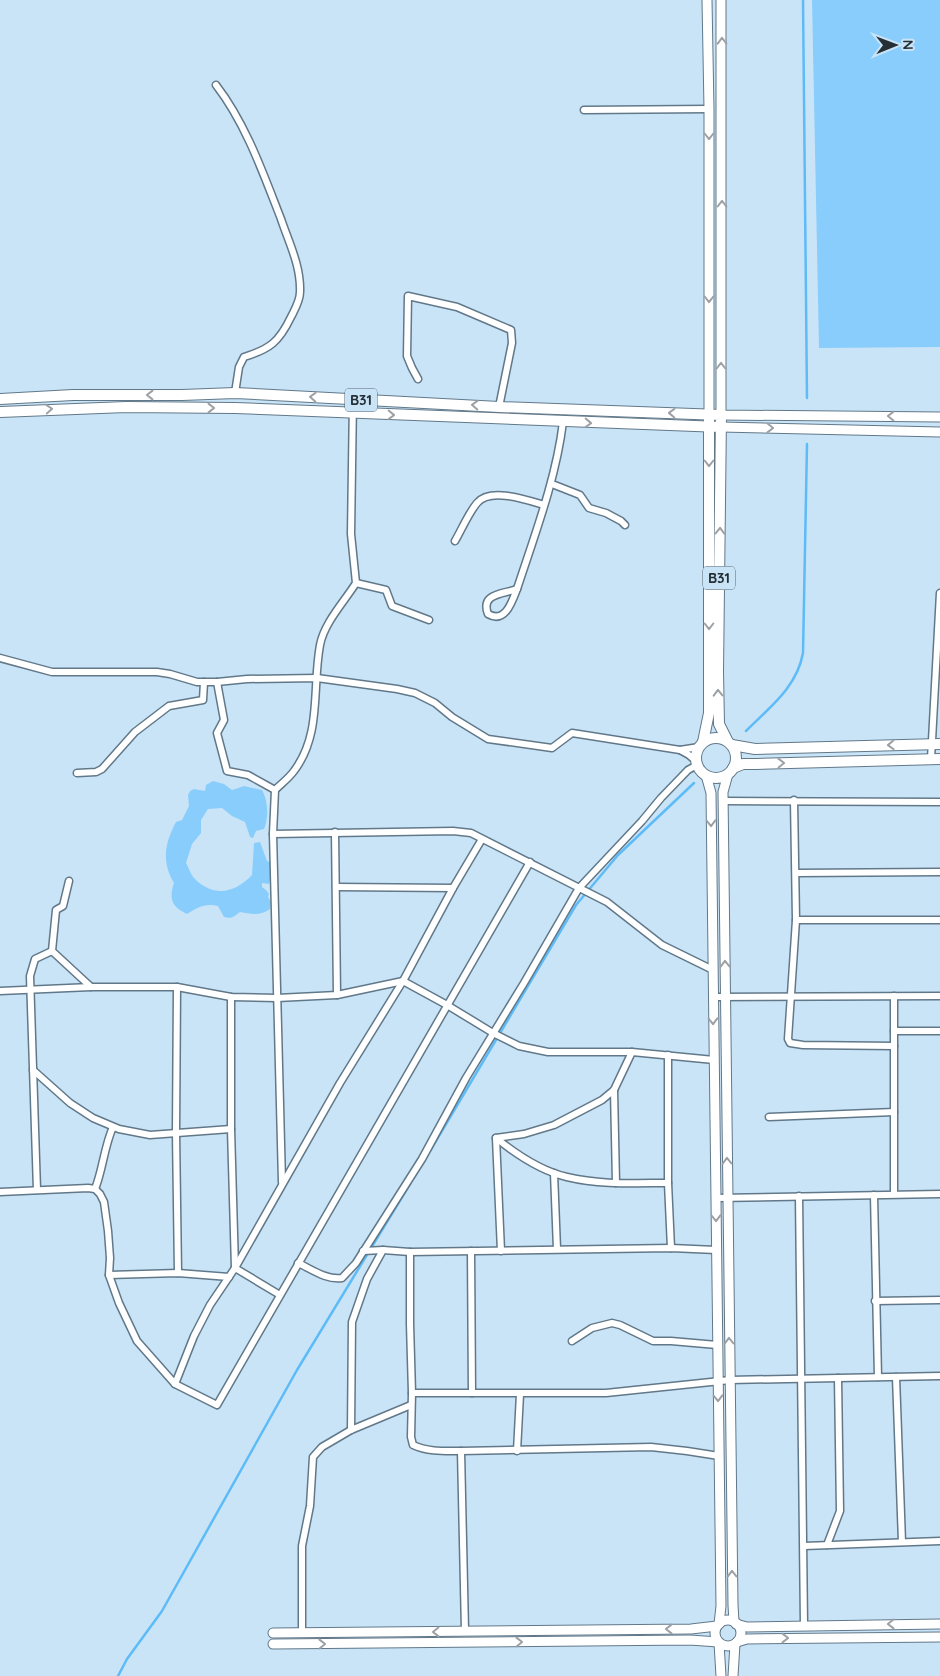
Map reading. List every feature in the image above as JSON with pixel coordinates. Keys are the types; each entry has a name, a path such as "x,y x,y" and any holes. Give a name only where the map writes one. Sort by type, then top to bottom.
{"main road":[{"path":"707,0 709,414"},
{"path":"721,0 721,415 940,417"},
{"name":"B31","path":"0,399 73,395 235,393 721,415 718,692 719,724 729,743"},
{"name":"B31","path":"0,412 126,407 235,408 721,427"},
{"name":"B31","path":"701,744 709,713 709,414"},
{"path":"721,427 940,432"},
{"path":"721,1676 719,1643 715,1634 721,1606 711,793 706,776 697,763 696,756 701,744 714,737 729,743 755,749 935,744"},
{"path":"729,743 736,756 725,782 723,801 732,1605 735,1623 740,1630 740,1639 736,1643 733,1676"},
{"path":"706,776 717,778 743,764 935,759"},
{"path":"714,1095 727,1094"},
{"path":"273,1633 691,1629 718,1625 724,1621 746,1627 940,1624"},
{"path":"483,1631 484,1642"},
{"path":"496,1632 497,1642"},
{"path":"273,1644 690,1640 719,1643 727,1646 747,1639 940,1637"}],"street":[{"path":"216,85 229,103 263,172 298,265 300,283 299,302 284,332 263,351 244,357 239,367 235,393"},
{"path":"584,110 709,109"},
{"path":"418,378 407,356 408,296 457,307 511,330 512,343 499,406"},
{"path":"282,1182 274,834 275,790 294,772 308,747 312,734 320,644 332,619 356,583 351,534 353,399"},
{"path":"517,589 492,597 487,601 488,614 496,617 501,616 507,610 517,589 552,484 560,452 563,422"},
{"path":"552,484 580,495 589,508 621,520 625,525"},
{"path":"455,541 478,502 492,496 515,496 544,505"},
{"path":"356,583 386,590 392,606 429,620"},
{"path":"935,759 940,594"},
{"path":"0,658 52,672 157,672 204,682 317,678 397,689 415,693 434,703 452,717 488,739 552,748 572,733 680,750 690,750 701,744"},
{"path":"77,773 96,772 102,769 135,732 169,706 203,700 204,682"},
{"path":"217,682 224,720 217,733 227,771 248,775 275,790"},
{"path":"298,1263 325,1277 334,1279 342,1278 356,1263 422,1159 466,1078 579,888 642,822 660,798 697,763 680,750"},
{"path":"794,800 796,920 788,1039 790,1043 803,1045 894,1046"},
{"path":"723,801 940,802"},
{"path":"274,834 453,831 471,833 611,905 662,945 713,970"},
{"path":"335,832 337,995"},
{"path":"176,1384 194,1336 210,1305 235,1268 282,1182 403,981 482,838"},
{"path":"0,1192 95,1189 104,1202 110,1258 109,1275 119,1303 137,1341 176,1384 217,1405 530,862"},
{"path":"796,873 940,872"},
{"path":"52,951 56,910 63,906 69,881"},
{"path":"336,887 453,888"},
{"path":"796,920 940,920"},
{"path":"52,951 91,987"},
{"path":"38,1190 30,976 35,959 52,951"},
{"path":"0,991 91,987 177,987 231,997 277,998 337,995 403,981 519,1046 548,1052 632,1052 714,1060"},
{"path":"177,987 176,1133 178,1273"},
{"path":"894,996 894,1194"},
{"path":"713,997 940,996"},
{"path":"231,997 231,1129 235,1268"},
{"path":"894,1032 940,1031"},
{"path":"496,1138 524,1134 554,1124 602,1100 614,1090 632,1052"},
{"path":"668,1055 668,1183 671,1248"},
{"path":"33,1070 70,1103 93,1118 113,1127 150,1135 231,1129"},
{"path":"614,1090 616,1182"},
{"path":"769,1116 894,1112"},
{"path":"95,1189 113,1127"},
{"path":"496,1138 516,1155 554,1173 568,1177 616,1182 668,1183"},
{"path":"496,1138 501,1251"},
{"path":"554,1173 557,1249"},
{"path":"716,1198 940,1194"},
{"path":"874,1195 878,1377"},
{"path":"798,1196 804,1625"},
{"path":"364,1251 671,1248 716,1250"},
{"path":"351,1430 352,1322 367,1279 383,1250"},
{"path":"471,1251 472,1393"},
{"path":"410,1252 411,1437 413,1446 420,1449 438,1451 651,1447 719,1456"},
{"path":"235,1268 280,1295"},
{"path":"109,1275 178,1273 229,1277"},
{"path":"876,1301 940,1300"},
{"path":"572,1341 592,1328 612,1323 653,1341 717,1345"},
{"path":"412,1394 606,1393 730,1380 940,1376"},
{"path":"896,1377 902,1542"},
{"path":"827,1545 840,1511 838,1378"},
{"path":"517,1451 520,1394"},
{"path":"302,1633 302,1546 310,1506 313,1456 322,1447 351,1430 411,1406"},
{"path":"461,1451 465,1631"},
{"path":"804,1546 940,1541"}],"shaded area":[{"path":"812,0 940,0 940,347 819,348"},
{"path":"213,781 224,784 232,790 244,786 262,790 267,804 266,825 264,829 256,831 253,838 250,837 245,822 232,816 222,808 208,809 201,820 201,833 192,844 186,863 193,876 203,886 218,891 225,891 246,881 252,875 254,843 260,842 267,861 270,862 271,877 269,884 262,883 262,887 269,894 268,897 271,902 270,909 263,913 240,912 227,918 224,917 218,906 205,905 187,914 178,908 173,901 174,883 166,860 169,837 176,822 182,820 189,806 188,795 190,791 194,789 205,791 206,785"}],"waterway":[{"path":"803,0 807,398"},
{"path":"746,731 773,705 789,686 800,665 803,653 807,444"},
{"path":"430,1151 576,905 618,855 694,783"},
{"path":"118,1676 127,1659 162,1611 297,1370 410,1184"}]}
